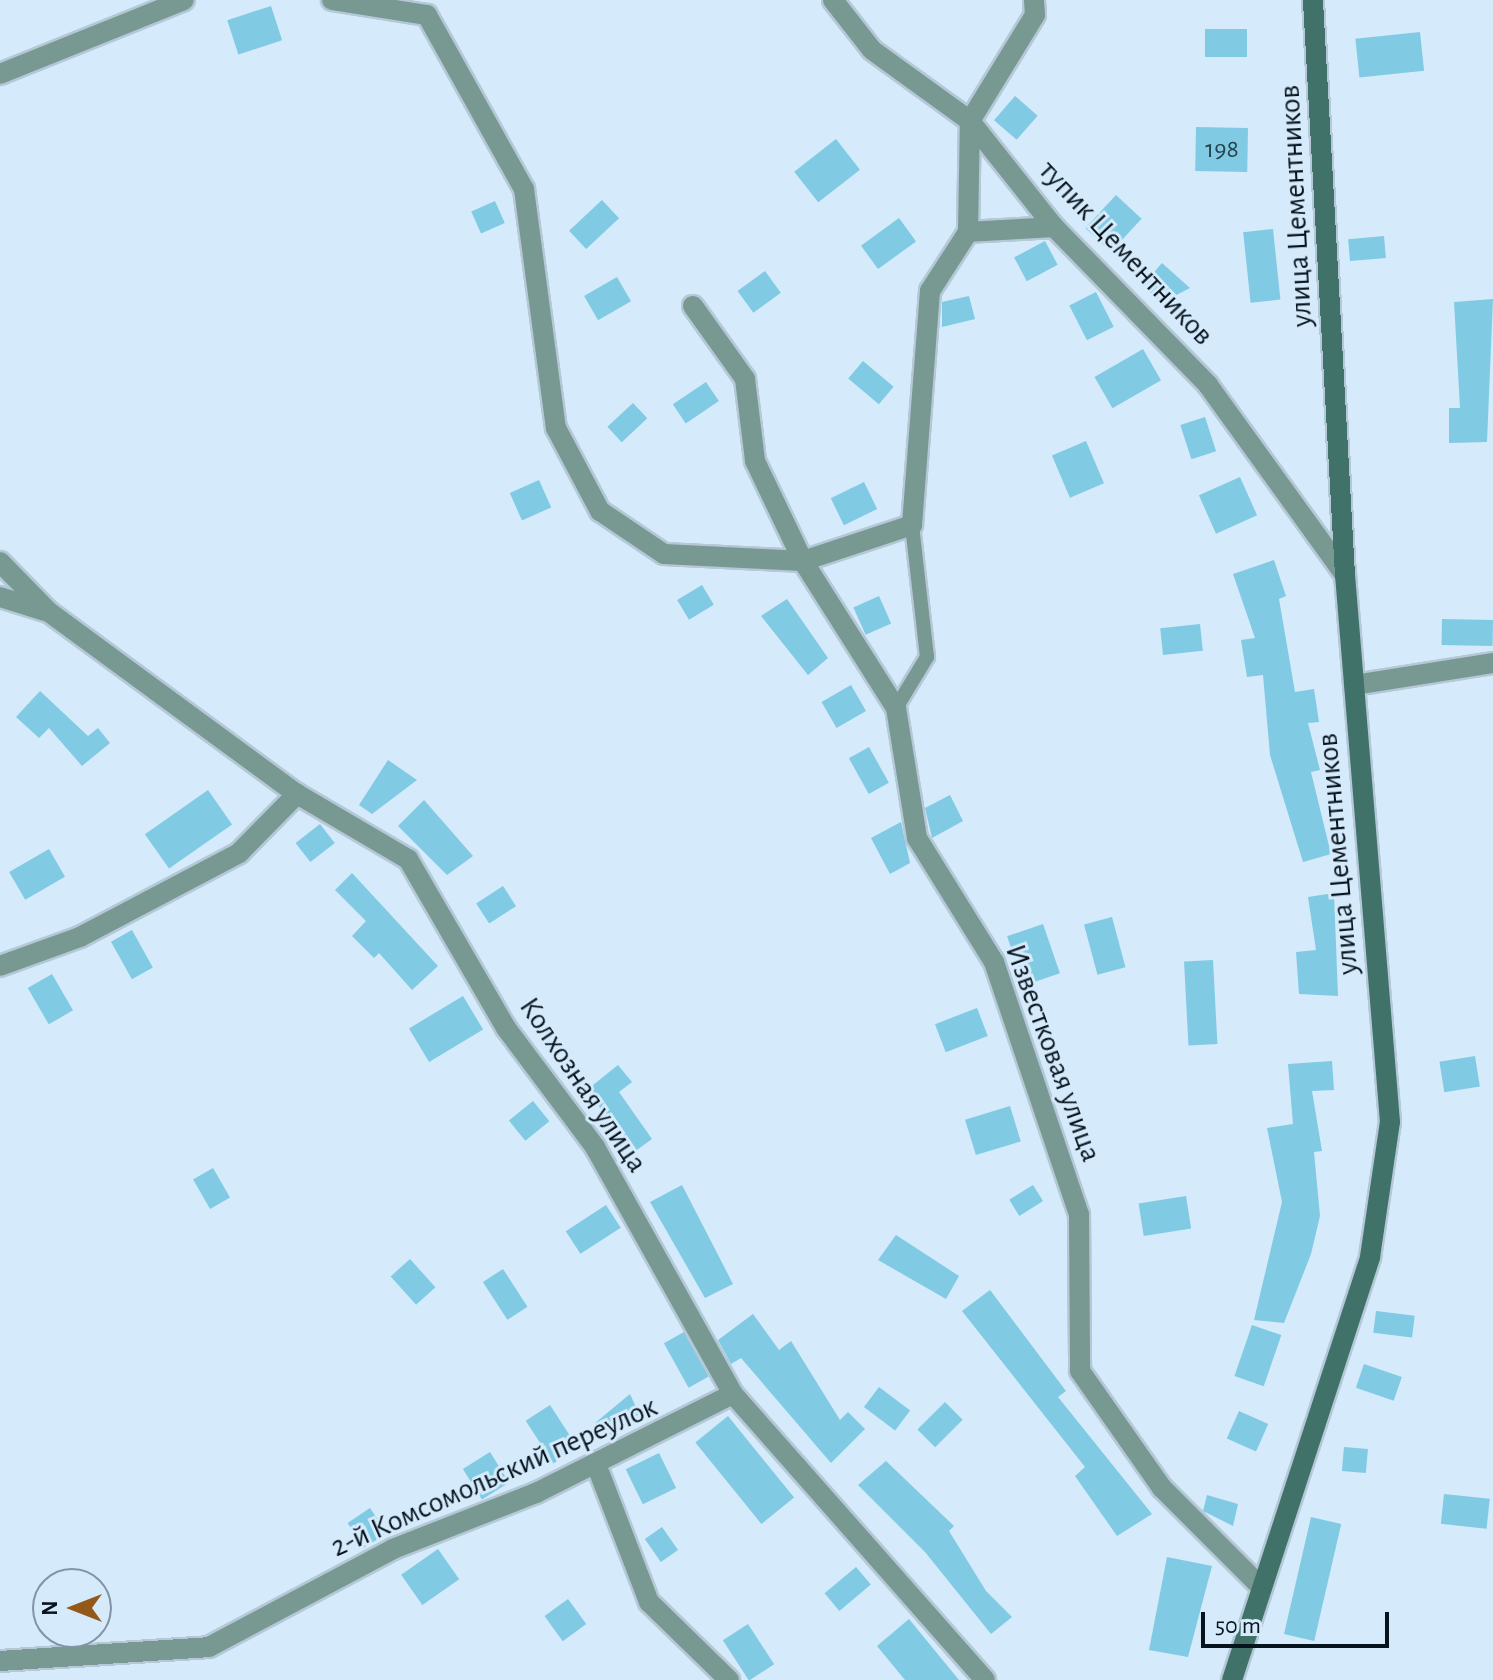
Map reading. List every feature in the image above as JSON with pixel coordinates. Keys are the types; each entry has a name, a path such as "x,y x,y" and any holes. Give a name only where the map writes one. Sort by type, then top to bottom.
{"street":[{"path":"0,74 184,0"},
{"path":"332,0 427,15 524,189 556,428 600,511 664,554 803,561 912,525 930,291 968,232 970,121 1035,15 1034,0"},
{"name":"тупик Цементников","path":"833,0 872,50 970,121 1054,227 1208,385 1345,575"},
{"name":"улица Цементников","path":"1232,1680 1370,1257 1390,1122 1345,575 1313,0"},
{"path":"968,232 1054,227"},
{"name":"Известковая улица","path":"693,306 745,379 755,461 803,561 896,708 917,838 994,962 1079,1214 1080,1371 1162,1488 1262,1588"},
{"path":"0,562 49,612"},
{"path":"0,597 49,612"},
{"name":"Колхозная улица","path":"49,612 297,794 408,859 506,1028 595,1147 733,1394 985,1680"},
{"path":"1354,685 1493,663"},
{"path":"0,966 80,937 239,853 297,794"},
{"name":"2-й Комсомольский переулок","path":"0,1661 209,1647 393,1549 596,1464 733,1394"},
{"path":"596,1464 649,1602 729,1680"}],"lane":[{"path":"896,708 927,657 912,525"}],"building":[{"path":"271,6 282,40 238,54 227,20"},
{"path":"1205,29 1247,29 1247,57 1205,57"},
{"path":"1420,32 1424,71 1359,78 1355,39"},
{"path":"1015,96 1038,116 1017,140 994,120"},
{"path":"1196,127 1248,128 1247,172 1195,171"},
{"path":"836,139 860,170 818,202 794,172"},
{"path":"1116,195 1142,219 1111,252 1085,228"},
{"path":"602,200 619,218 586,249 569,231"},
{"path":"495,201 505,223 481,234 471,212"},
{"path":"899,218 916,241 878,269 861,246"},
{"path":"1273,229 1280,300 1251,303 1243,232"},
{"path":"1384,236 1386,258 1350,261 1348,239"},
{"path":"1045,241 1058,265 1027,281 1014,257"},
{"path":"1162,263 1190,288 1161,303 1142,286"},
{"path":"765,271 781,293 753,313 737,291"},
{"path":"617,277 631,301 598,320 584,296"},
{"path":"1096,292 1114,327 1087,340 1069,306"},
{"path":"969,296 975,319 942,327 942,302"},
{"path":"1493,299 1487,442 1449,443 1449,408 1460,408 1454,302"},
{"path":"1143,349 1161,380 1113,408 1095,377"},
{"path":"863,361 894,387 879,404 848,379"},
{"path":"706,382 719,401 686,423 673,404"},
{"path":"633,403 647,418 622,442 607,427"},
{"path":"1205,417 1216,451 1191,459 1180,425"},
{"path":"1086,441 1104,483 1070,498 1052,455"},
{"path":"1240,477 1257,515 1216,534 1199,495"},
{"path":"539,480 551,507 522,520 510,493"},
{"path":"864,482 877,509 844,525 831,498"},
{"path":"1274,560 1286,596 1279,599 1295,692 1314,689 1319,722 1308,723 1320,770 1311,772 1331,854 1303,862 1270,755 1263,675 1247,677 1241,640 1255,638 1233,574"},
{"path":"702,585 714,605 689,620 677,600"},
{"path":"879,596 891,623 866,635 853,607"},
{"path":"787,599 828,658 808,675 761,616"},
{"path":"1442,619 1493,620 1493,646 1442,645"},
{"path":"1200,624 1203,651 1163,655 1160,628"},
{"path":"851,685 866,711 837,728 822,702"},
{"path":"40,691 88,736 98,728 110,743 82,766 49,728 39,738 16,717"},
{"path":"869,747 889,783 869,794 849,758"},
{"path":"388,760 417,780 372,814 359,805"},
{"path":"208,790 232,824 169,869 145,834"},
{"path":"950,795 963,821 932,838 925,808"},
{"path":"424,800 473,856 447,875 398,826"},
{"path":"901,822 910,863 890,874 871,838"},
{"path":"320,824 335,843 310,862 296,843"},
{"path":"49,849 65,877 25,900 9,872"},
{"path":"352,873 438,966 412,990 379,953 374,958 352,936 366,921 335,890"},
{"path":"503,886 516,906 489,924 476,903"},
{"path":"1334,893 1338,996 1299,994 1296,952 1316,950 1308,897"},
{"path":"1112,917 1125,967 1097,975 1084,925"},
{"path":"1043,924 1060,973 1024,986 1007,936"},
{"path":"132,930 153,968 132,979 111,942"},
{"path":"1213,960 1217,1044 1188,1045 1184,962"},
{"path":"52,974 73,1010 49,1024 28,988"},
{"path":"463,996 483,1029 429,1062 409,1028"},
{"path":"977,1008 988,1036 946,1052 935,1024"},
{"path":"1475,1056 1480,1087 1444,1092 1439,1062"},
{"path":"1332,1061 1334,1090 1312,1091 1322,1151 1314,1152 1320,1216 1311,1254 1284,1323 1254,1320 1282,1202 1267,1128 1293,1124 1288,1064"},
{"path":"618,1065 632,1082 619,1092 652,1139 630,1155 588,1089"},
{"path":"533,1101 549,1121 525,1141 509,1121"},
{"path":"1010,1106 1021,1141 976,1155 965,1120"},
{"path":"213,1168 230,1197 210,1209 193,1180"},
{"path":"682,1185 733,1284 705,1298 650,1202"},
{"path":"1033,1185 1043,1201 1019,1216 1009,1200"},
{"path":"1186,1196 1191,1229 1144,1236 1139,1204"},
{"path":"606,1205 621,1228 580,1254 566,1231"},
{"path":"896,1235 959,1276 946,1299 878,1260"},
{"path":"410,1259 435,1287 416,1305 391,1276"},
{"path":"503,1269 528,1307 507,1320 483,1282"},
{"path":"990,1290 1066,1391 1058,1397 1152,1514 1117,1536 1075,1476 1085,1467 962,1311"},
{"path":"1376,1311 1415,1316 1412,1338 1373,1333"},
{"path":"753,1314 779,1350 791,1341 840,1420 848,1412 865,1429 831,1463 741,1358 731,1364 718,1340"},
{"path":"1252,1325 1281,1335 1264,1386 1234,1376"},
{"path":"684,1332 709,1377 689,1388 664,1343"},
{"path":"1364,1364 1402,1377 1394,1401 1356,1388"},
{"path":"879,1387 910,1410 895,1430 864,1407"},
{"path":"630,1394 639,1414 609,1440 595,1423"},
{"path":"945,1402 963,1420 935,1447 917,1430"},
{"path":"550,1405 578,1448 553,1464 526,1421"},
{"path":"1239,1411 1268,1424 1256,1451 1227,1438"},
{"path":"728,1416 794,1498 761,1524 695,1442"},
{"path":"1344,1447 1368,1449 1366,1473 1342,1471"},
{"path":"490,1452 509,1483 482,1499 463,1469"},
{"path":"659,1453 676,1488 643,1504 626,1469"},
{"path":"886,1461 954,1526 949,1531 986,1591 1012,1617 991,1634 925,1552 858,1485"},
{"path":"1444,1494 1490,1499 1487,1529 1441,1524"},
{"path":"1207,1495 1238,1504 1233,1526 1203,1511"},
{"path":"370,1508 387,1533 364,1548 348,1523"},
{"path":"1311,1517 1341,1524 1314,1641 1284,1634"},
{"path":"662,1527 678,1550 661,1562 645,1539"},
{"path":"438,1549 459,1579 422,1605 401,1575"},
{"path":"1167,1557 1212,1566 1188,1657 1149,1650"},
{"path":"856,1567 871,1585 839,1611 825,1593"},
{"path":"568,1599 586,1624 563,1641 545,1616"},
{"path":"909,1619 959,1680 905,1680 877,1646"},
{"path":"748,1624 774,1664 749,1680 723,1640"}]}
